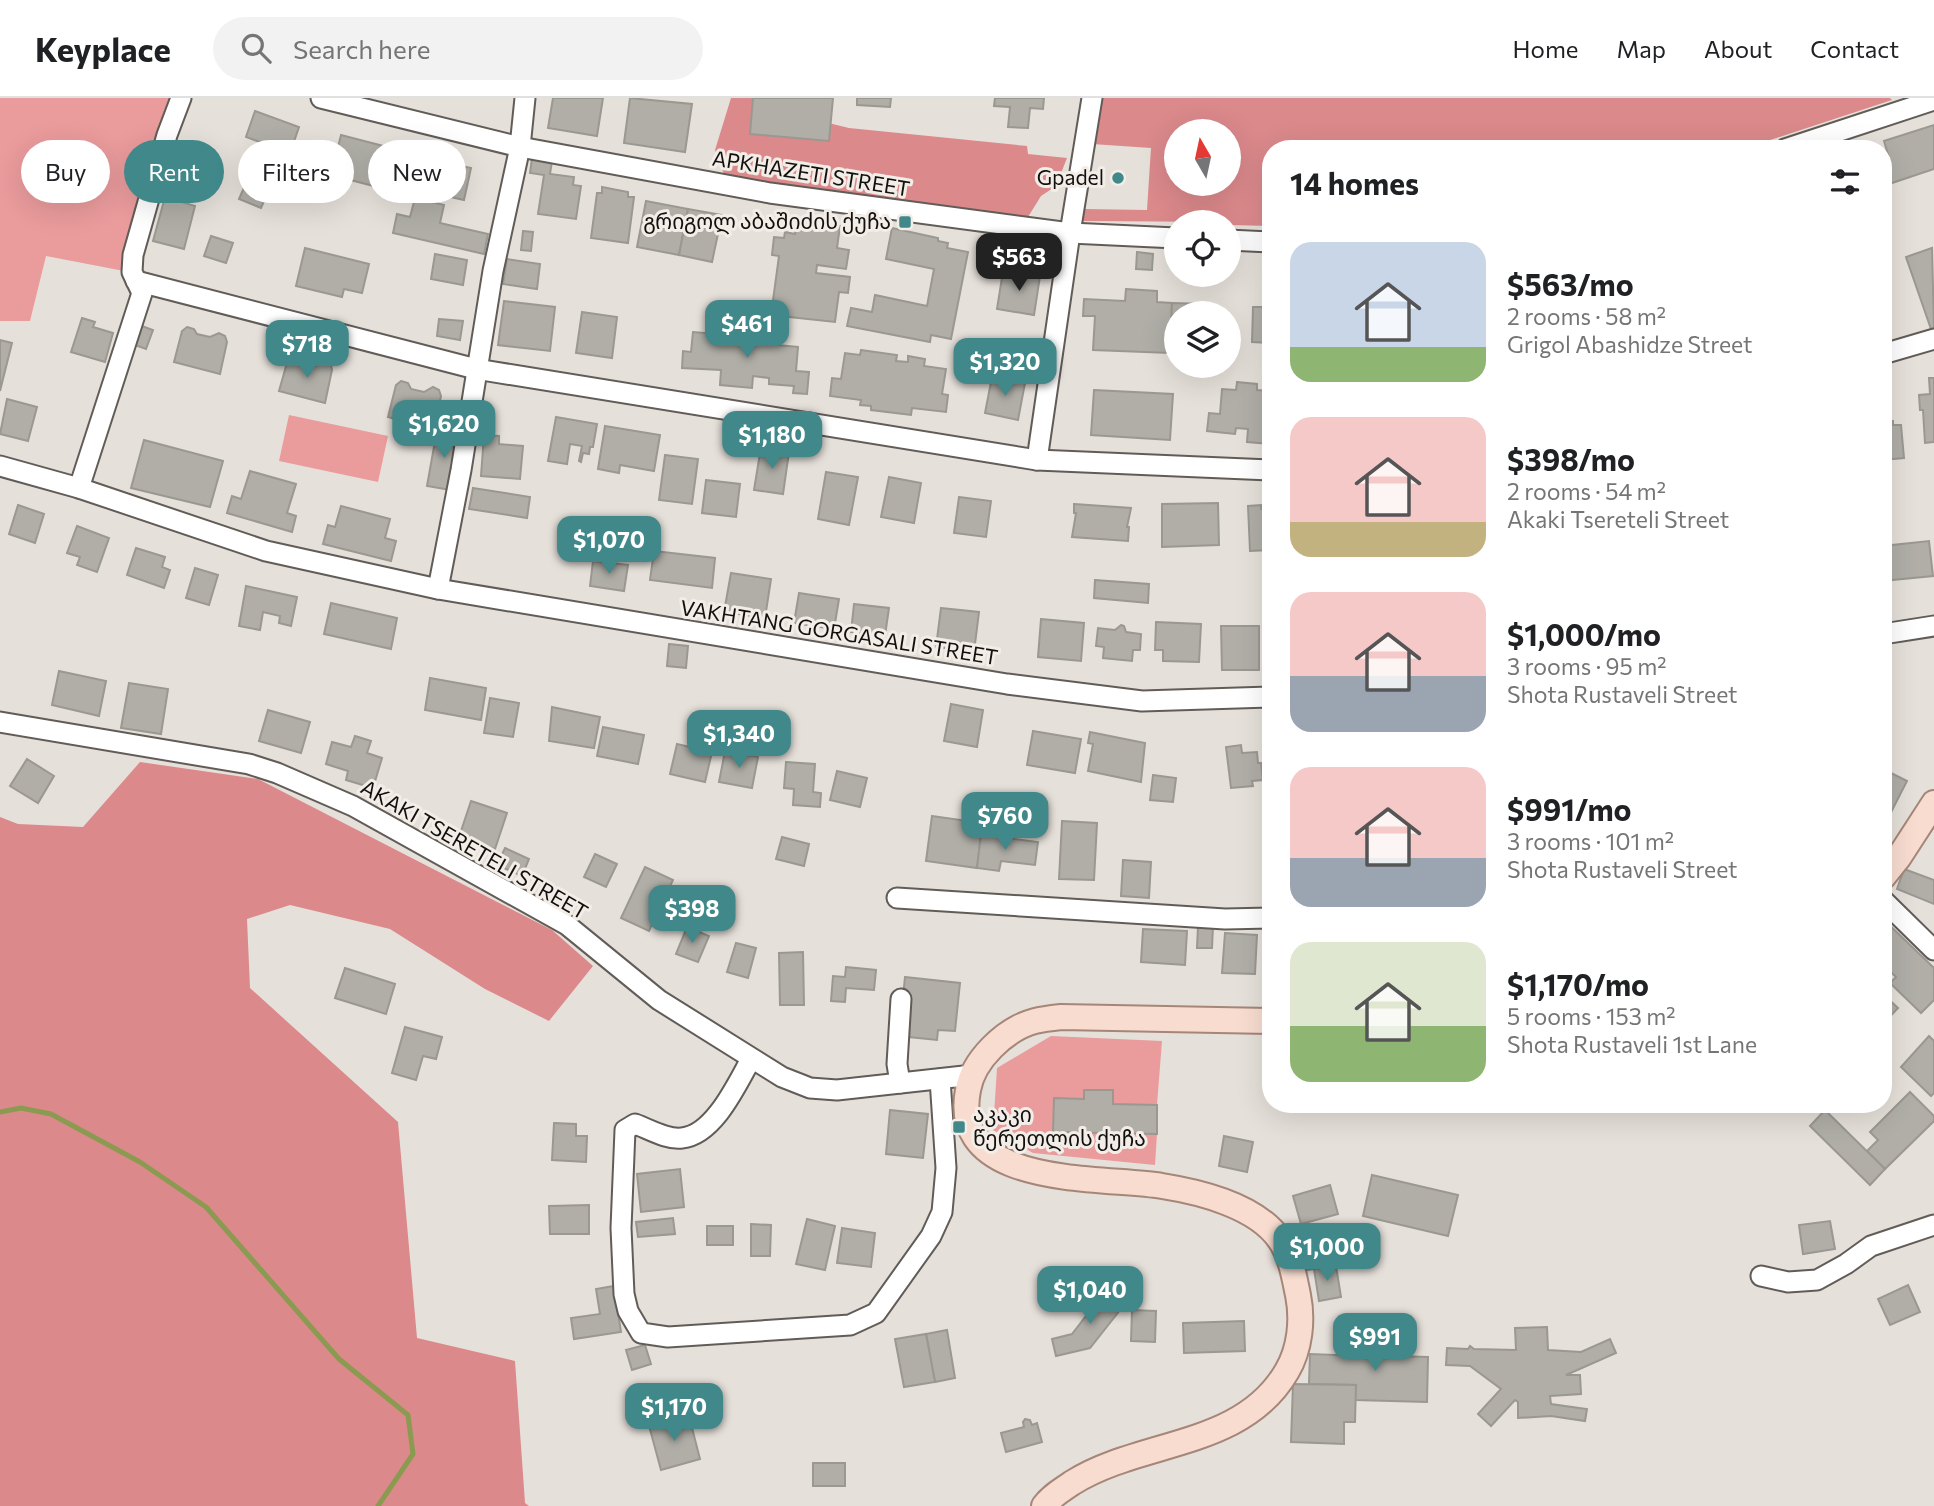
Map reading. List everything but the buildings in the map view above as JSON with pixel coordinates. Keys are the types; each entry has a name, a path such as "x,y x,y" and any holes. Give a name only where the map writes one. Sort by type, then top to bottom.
{"main road":[{"path":"1892,856 1934,803"},
{"path":"1044,1506 1049,1498 1089,1472 1214,1432 1251,1413 1277,1389 1293,1361 1300,1331 1299,1299 1291,1264 1280,1240 1265,1224 1238,1208 1204,1194 1162,1186 1051,1175 1016,1167 993,1156 975,1139 967,1122 965,1103 973,1075 984,1056 1007,1035 1033,1021 1061,1017 1262,1021"}],"street":[{"path":"79,488 142,293 131,265 167,135 181,98"},
{"name":"APKHAZETI STREET","path":"321,98 520,147 770,193 1070,233 1164,237"},
{"path":"438,589 461,470 493,271 520,147 525,98"},
{"path":"1037,460 1092,98"},
{"path":"1812,140 1934,100"},
{"path":"1241,241 1262,242"},
{"path":"136,281 476,369 1037,460 1262,470"},
{"path":"1892,351 1934,339"},
{"name":"VAKHTANG GORGASALI STREET","path":"0,466 79,488 265,551 438,589 1007,684 1142,701 1262,697"},
{"path":"1892,632 1934,625"},
{"name":"AKAKI TSERETELI STREET","path":"0,722 250,764 353,806 567,925 659,1000 751,1059 782,1077 810,1088 837,1090 973,1075"},
{"path":"897,898 1225,919 1262,918"},
{"path":"1892,909 1934,950"},
{"path":"900,1083 897,1042 901,999"},
{"path":"751,1059 721,1111 697,1134 681,1138 635,1124 625,1130 621,1228 624,1294 628,1311 641,1333 668,1337 850,1325 876,1313 931,1236 942,1212 946,1168 940,1079"},
{"path":"1762,1276 1788,1282 1817,1280 1871,1246 1934,1225"}],"shaded area":[{"path":"0,98 173,98 161,140 124,140 124,203 143,203 124,271 46,256 30,321 0,321"},
{"path":"731,98 801,98 812,119 849,128 1027,146 1028,154 1067,158 1056,186 1041,196 1028,217 725,177 715,150"},
{"path":"1100,98 1892,100 1770,140 1262,140 1262,226 1241,225 1241,210 1164,210 1164,222 1083,221 1084,209 1147,210 1151,148 1092,144"},
{"path":"289,415 388,436 378,482 279,461"},
{"path":"140,762 258,779 552,930 593,966 549,1021 485,989 390,929 290,905 247,919 250,988 398,1122 417,1338 515,1361 525,1503 529,1506 0,1506 0,817 18,824 83,827"},
{"path":"1051,1036 1162,1041 1157,1105 1113,1104 1112,1090 1084,1090 1084,1099 1054,1099 1053,1132 1157,1134 1155,1165 1033,1153 993,1130 997,1068"}],"waterway":[{"path":"0,1112 21,1108 51,1114 140,1162 206,1207 339,1359 408,1415 413,1454 378,1506"}],"place":[{"name":"Gpadel","path":"1118,178"},
{"name":"გრიგოლ აბაშიძის ქუჩა","path":"905,222"},
{"name":"აკაკი წერეთლის ქუჩა","path":"959,1127"}]}
